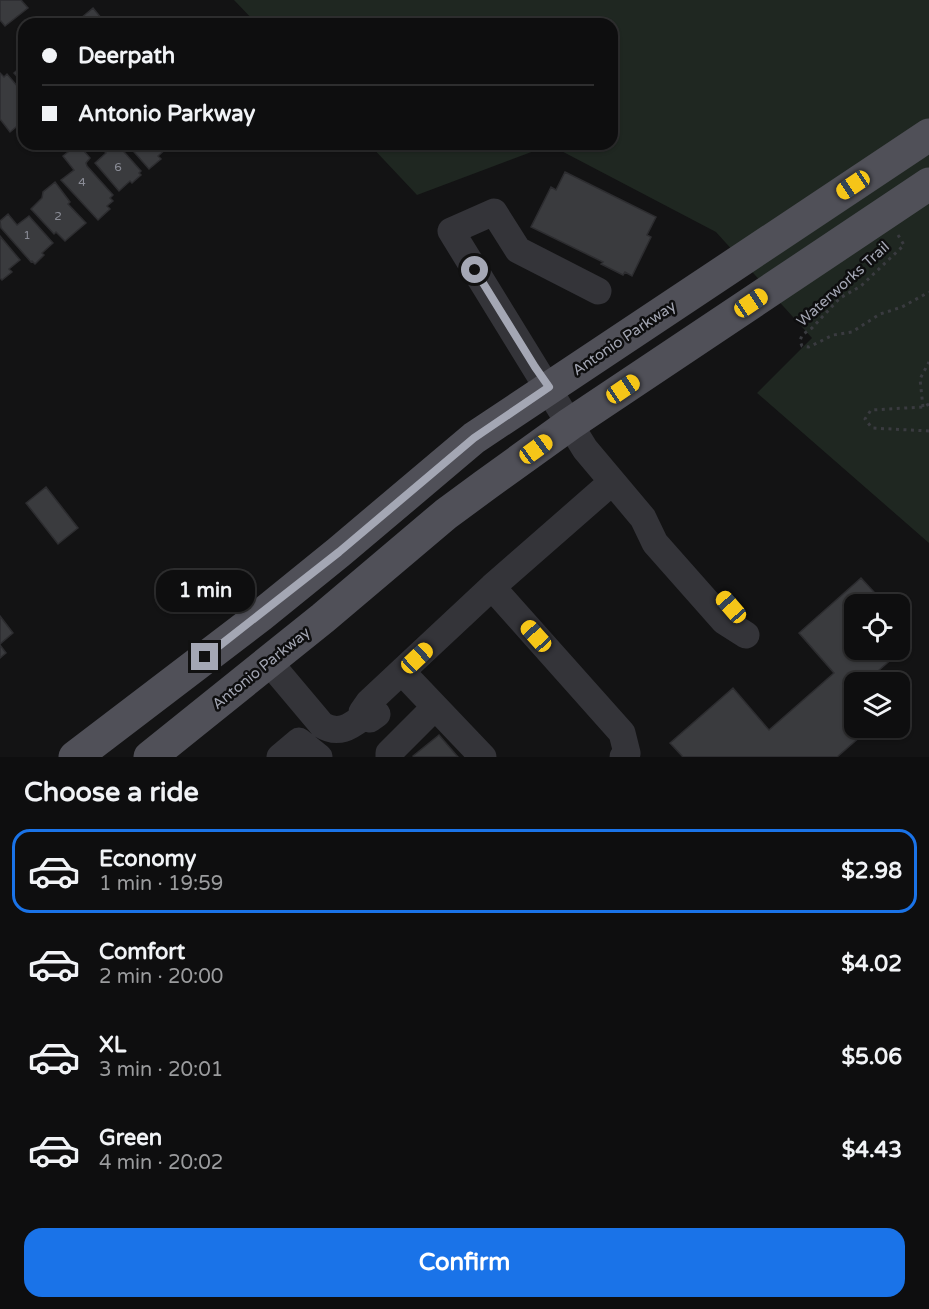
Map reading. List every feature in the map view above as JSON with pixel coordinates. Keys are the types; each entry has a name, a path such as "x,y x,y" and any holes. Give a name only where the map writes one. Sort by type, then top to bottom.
{"main road":[{"name":"Antonio Parkway","path":"75,757 260,616 474,438 929,135"},
{"name":"Antonio Parkway","path":"156,755 446,514 570,424 929,184"},
{"path":"260,616 274,635 265,651 268,662"}],"street":[{"path":"598,291 518,250 494,212 451,231 585,449 643,518 663,530 731,607 752,643"},
{"path":"268,662 322,725 329,730 345,729 363,717 363,708 407,677 492,587 612,482"},
{"path":"492,587 622,733 629,751"},
{"path":"407,677 483,757"},
{"path":"389,757 389,753 435,707"}],"path":[{"name":"Waterworks Trail","path":"885,213 904,245 861,286 840,298 812,328 802,334 800,341 802,346 808,347 833,335 852,332 880,314 902,307 929,292"},
{"path":"923,407 920,379 929,362"},
{"path":"929,404 923,407 871,410 865,419 872,428 929,431"}],"shaded area":[{"path":"234,0 929,0 929,543 757,393 812,338 716,232 560,150 618,150 618,18 251,18"},
{"path":"375,150 537,150 417,195"}],"building":[{"path":"0,0 21,0 28,8 5,26 0,20"},
{"path":"93,8 101,18 81,18"},
{"path":"0,73 4,77 7,74 18,87 18,125 10,132 0,119"},
{"path":"70,150 83,150 90,158 86,163 87,166 113,195 110,198 113,201 107,206 110,209 98,220 61,180 74,170 63,156"},
{"path":"103,150 122,150 141,171 139,173 141,175 119,191 95,163 106,153"},
{"path":"132,150 165,150 158,156 161,159 149,169"},
{"path":"565,172 656,217 647,235 651,237 632,276 625,272 623,275 601,264 603,262 531,227 551,187 556,190"},
{"path":"55,182 70,202 68,204 86,223 65,241 56,232 54,234 31,209 42,198 43,192"},
{"path":"8,214 17,225 29,216 53,243 42,253 44,255 35,264 1,228 0,221"},
{"path":"0,236 20,260 9,269 12,272 2,280 0,278"},
{"path":"46,487 78,528 58,544 26,503"},
{"path":"861,578 876,594 844,594 844,660 891,660 879,672 844,672 844,738 859,738 837,757 683,757 670,743 733,688 769,730 834,673 799,633"},
{"path":"0,616 13,633 0,644"},
{"path":"0,645 6,653 0,658"},
{"path":"439,735 458,757 413,756"}],"route":[{"path":"205,657 339,552 474,438 549,387 475,270"}]}
